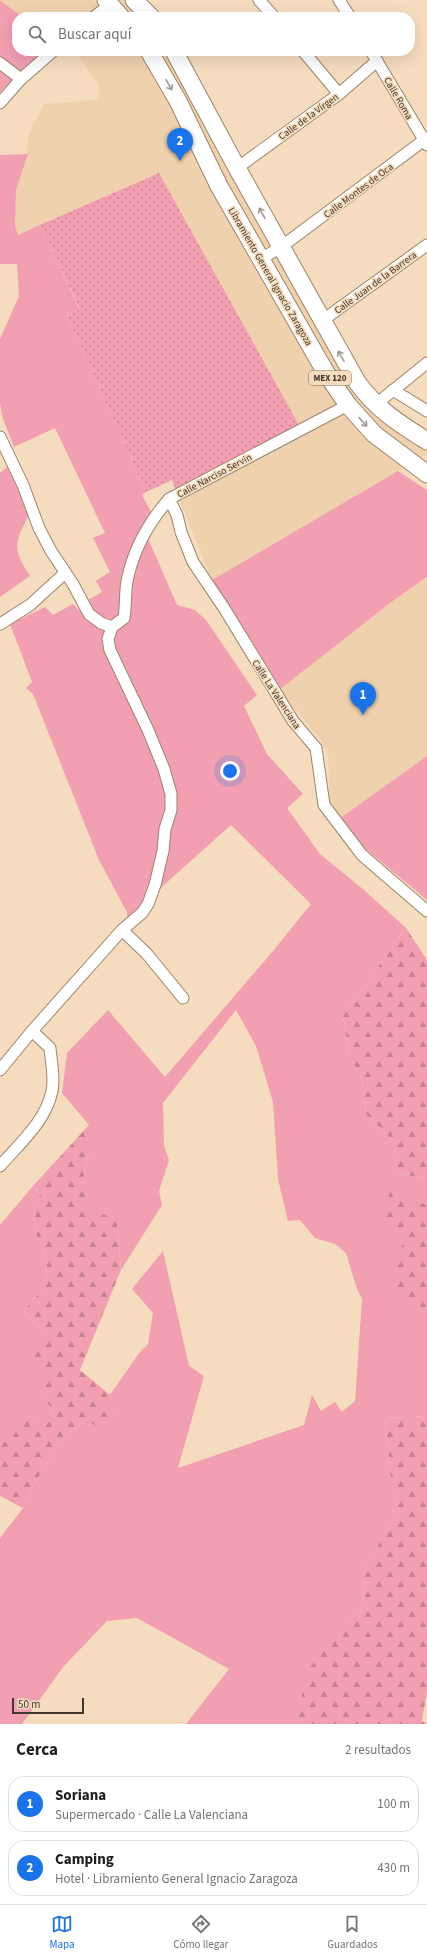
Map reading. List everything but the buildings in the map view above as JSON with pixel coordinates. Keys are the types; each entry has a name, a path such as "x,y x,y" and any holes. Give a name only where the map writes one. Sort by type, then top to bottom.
{"main road":[{"path":"134,0 146,12"},
{"name":"Libramiento General Ignacio Zaragoza","path":"153,56 178,101 219,186 326,373 348,404 374,434 427,474"},
{"name":"MEX 120","path":"177,56 237,168 285,244 339,353 357,382 375,405 393,420 427,441"}],"street":[{"path":"259,0 270,12"},
{"path":"339,0 347,12"},
{"path":"104,12 113,7"},
{"path":"0,103 21,79 46,56"},
{"path":"307,56 339,94"},
{"name":"Calle Roma","path":"374,56 426,141"},
{"name":"Calle de la Vírgen","path":"237,168 339,94 377,61"},
{"path":"0,63 21,79"},
{"name":"Calle Montes de Oca","path":"261,259 285,244 426,141"},
{"name":"Calle Juan de la Barrera","path":"323,320 427,245"},
{"path":"375,405 427,363"},
{"path":"393,390 427,412"},
{"name":"Calle Narciso Servin","path":"112,627 124,618 127,582 145,532 159,510 169,499 348,404"},
{"path":"0,437 23,485 39,528 89,614 101,623 112,627 108,639 110,650 148,730 164,768 171,794 171,810 165,829 163,851 148,904 142,913 122,930 32,1031 0,1070"},
{"name":"Calle La Valenciana","path":"169,499 177,515 181,532 193,562 224,608 293,721 316,748 324,806 362,855 427,911"},
{"path":"0,624 30,605 65,573"},
{"path":"122,930 147,954 183,998"},
{"path":"0,1166 33,1128 45,1111 52,1089 50,1048 32,1031"}],"shaded area":[{"path":"1,0 124,0 135,12 16,12"},
{"path":"78,56 168,56 391,426 427,452 427,454 212,580 178,496 304,434 159,173 18,235 15,226 16,190 26,162 28,139 32,126 44,104 99,100 99,86"},
{"path":"427,577 427,756 339,819 327,804 329,789 328,754 320,739 279,690 394,600"}],"green space":[{"path":"0,0 16,12 12,12 12,56 40,56 0,92"},
{"path":"28,154 16,190 15,226 18,235 40,225 80,310 67,315 146,492 142,495 156,521 147,536 177,605 195,610 206,620 257,695 244,706 267,754 303,794 287,808 320,854 364,890 406,928 343,1016 349,1053 362,1080 366,1114 393,1141 397,1174 427,1178 427,1416 385,1418 391,1481 399,1510 363,1570 364,1609 342,1626 298,1724 186,1724 229,1669 137,1618 107,1621 64,1666 22,1724 0,1724 0,1538 23,1508 33,1486 65,1435 86,1421 115,1415 110,1395 139,1353 148,1344 153,1313 132,1289 163,1251 189,1366 204,1376 178,1468 304,1425 312,1395 321,1411 335,1402 342,1412 355,1401 362,1299 357,1289 346,1253 335,1244 315,1238 300,1220 288,1221 278,1179 273,1102 256,1046 236,1010 163,1103 164,1146 169,1160 159,1191 162,1205 121,1270 117,1222 110,1215 93,1215 83,1181 89,1151 89,1125 62,1093 67,1053 108,1010 165,1077 273,951 311,904 231,825 127,918 127,912 99,860 33,694 26,688 32,682 10,624 45,607 53,615 73,604 81,612 90,607 88,600 102,592 96,581 110,572 93,538 105,533 55,428 14,447 3,419 0,404 0,339 19,296 17,264 0,264 0,155"},
{"path":"159,173 304,434 178,496 172,480 146,492 67,315 80,309 40,225"},
{"path":"7,467 30,512 17,544 20,557 30,576 0,597 0,473"},
{"path":"398,471 427,490 427,577 394,600 279,690 212,580"},
{"path":"427,756 427,900 361,845 339,819"},
{"path":"406,928 427,960 427,1178 397,1174 393,1141 366,1114 362,1080 349,1053 343,1016"},
{"path":"89,1125 89,1151 83,1181 93,1214 110,1215 117,1222 121,1270 80,1370 110,1395 115,1415 104,1429 86,1421 65,1435 33,1486 23,1508 0,1496 0,1443 11,1420 28,1416 46,1426 54,1410 41,1397 43,1368 32,1358 47,1337 24,1311 37,1295 43,1300 47,1281 46,1255 37,1238 34,1212 40,1194 33,1186"},
{"path":"33,1186 40,1194 34,1213 37,1238 46,1255 47,1281 43,1301 37,1295 24,1311 47,1337 41,1397 54,1410 46,1426 28,1416 0,1443 0,1225"},
{"path":"390,1192 427,1205 427,1316 391,1293 404,1239 383,1218"},
{"path":"427,1416 427,1692 422,1721 427,1724 298,1724 305,1674 342,1626 364,1609 363,1570 399,1510 391,1481 385,1418"}],"place":[{"name":"Camping","path":"180,161"},
{"name":"Soriana","path":"363,715"}]}
